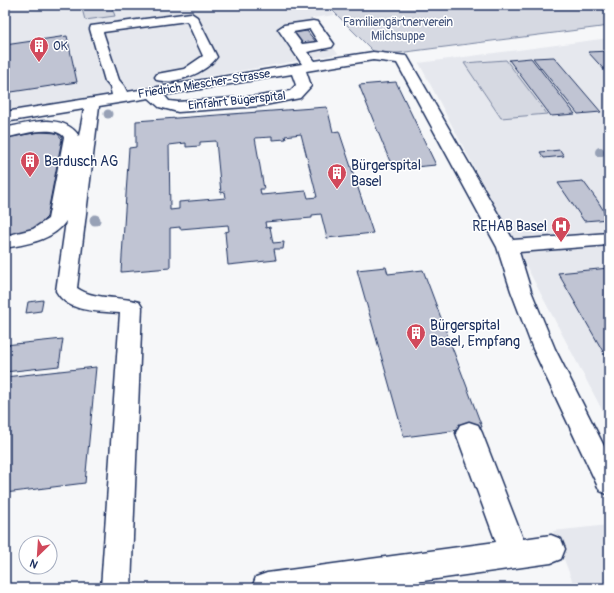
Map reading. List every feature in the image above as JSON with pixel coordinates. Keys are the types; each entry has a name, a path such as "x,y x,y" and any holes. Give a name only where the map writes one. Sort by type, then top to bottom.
{"street":[{"path":"124,98 117,86 112,81 96,29 191,17 210,57 188,73 150,86"},
{"path":"299,49 304,68"},
{"name":"Friedrich Miescher-Strasse","path":"5,117 124,98 150,86 304,68 373,56 402,59 507,247"},
{"name":"Einfahrt Bügerspital","path":"150,86 164,104 178,107 260,101 295,95 304,86 304,68"},
{"path":"124,98 124,83 132,82"},
{"path":"92,103 66,291 80,301 131,307 116,588"},
{"path":"5,133 55,125 70,132 72,137 57,221 49,230 37,235 5,242"},
{"path":"609,239 507,247 520,292 544,349 609,483"},
{"path":"469,433 515,554"},
{"path":"267,588 551,549"}],"shaded area":[{"path":"5,5 326,5 335,15 312,18 338,54 5,111"},
{"name":"REHAB Basel","path":"609,38 609,423 419,63"},
{"path":"609,525 609,588 575,588 553,531"}],"green space":[{"path":"81,5 111,5 115,16 85,20"},
{"name":"Familiengärtnerverein Milchsuppe","path":"327,5 609,5 609,26 398,53 375,53"},
{"path":"506,60 547,114 501,118 464,63"}],"building":[{"path":"307,31 316,42 302,44 293,33"},
{"name":"OK","path":"67,36 77,82 5,93 5,45"},
{"path":"609,51 609,75 588,52"},
{"path":"554,57 601,112 578,114 533,58"},
{"path":"531,58 575,114 551,116 509,60"},
{"path":"396,82 436,165 393,169 359,85"},
{"name":"Bürgerspital Basel","path":"327,107 333,132 339,131 373,233 327,238 321,214 312,215 312,218 265,222 266,228 270,227 273,243 284,242 283,249 274,249 276,260 228,265 225,232 229,231 228,225 180,229 180,227 170,228 170,268 121,272 129,148 136,147 136,121","holes":["301,134 317,197 308,198 306,191 261,195 260,189 264,189 255,138 272,137 272,140 286,139 285,136","216,141 221,193 225,192 226,198 179,202 179,209 170,210 169,145 186,143 186,147 200,146 200,142"]},
{"name":"Bardusch AG","path":"40,132 57,133 62,139 47,217 37,227 30,230 5,235 5,138"},
{"path":"560,150 564,156 544,158 540,152"},
{"path":"583,181 609,219 584,221 558,183"},
{"name":"Bürgerspital Basel, Empfang","path":"386,267 388,274 423,270 482,427 404,437 357,270"},
{"path":"609,268 609,362 558,273"},
{"path":"43,300 41,311 26,313 28,302"},
{"path":"63,339 59,366 5,372 5,345"},
{"path":"96,367 85,483 5,493 5,377"}],"place":[{"name":"OK","path":"39,63"},
{"name":"Bardusch AG","path":"30,178"},
{"name":"Bürgerspital Basel","path":"337,190"},
{"name":"REHAB Basel","path":"561,243"},
{"name":"Bürgerspital Basel, Empfang","path":"416,350"}]}
